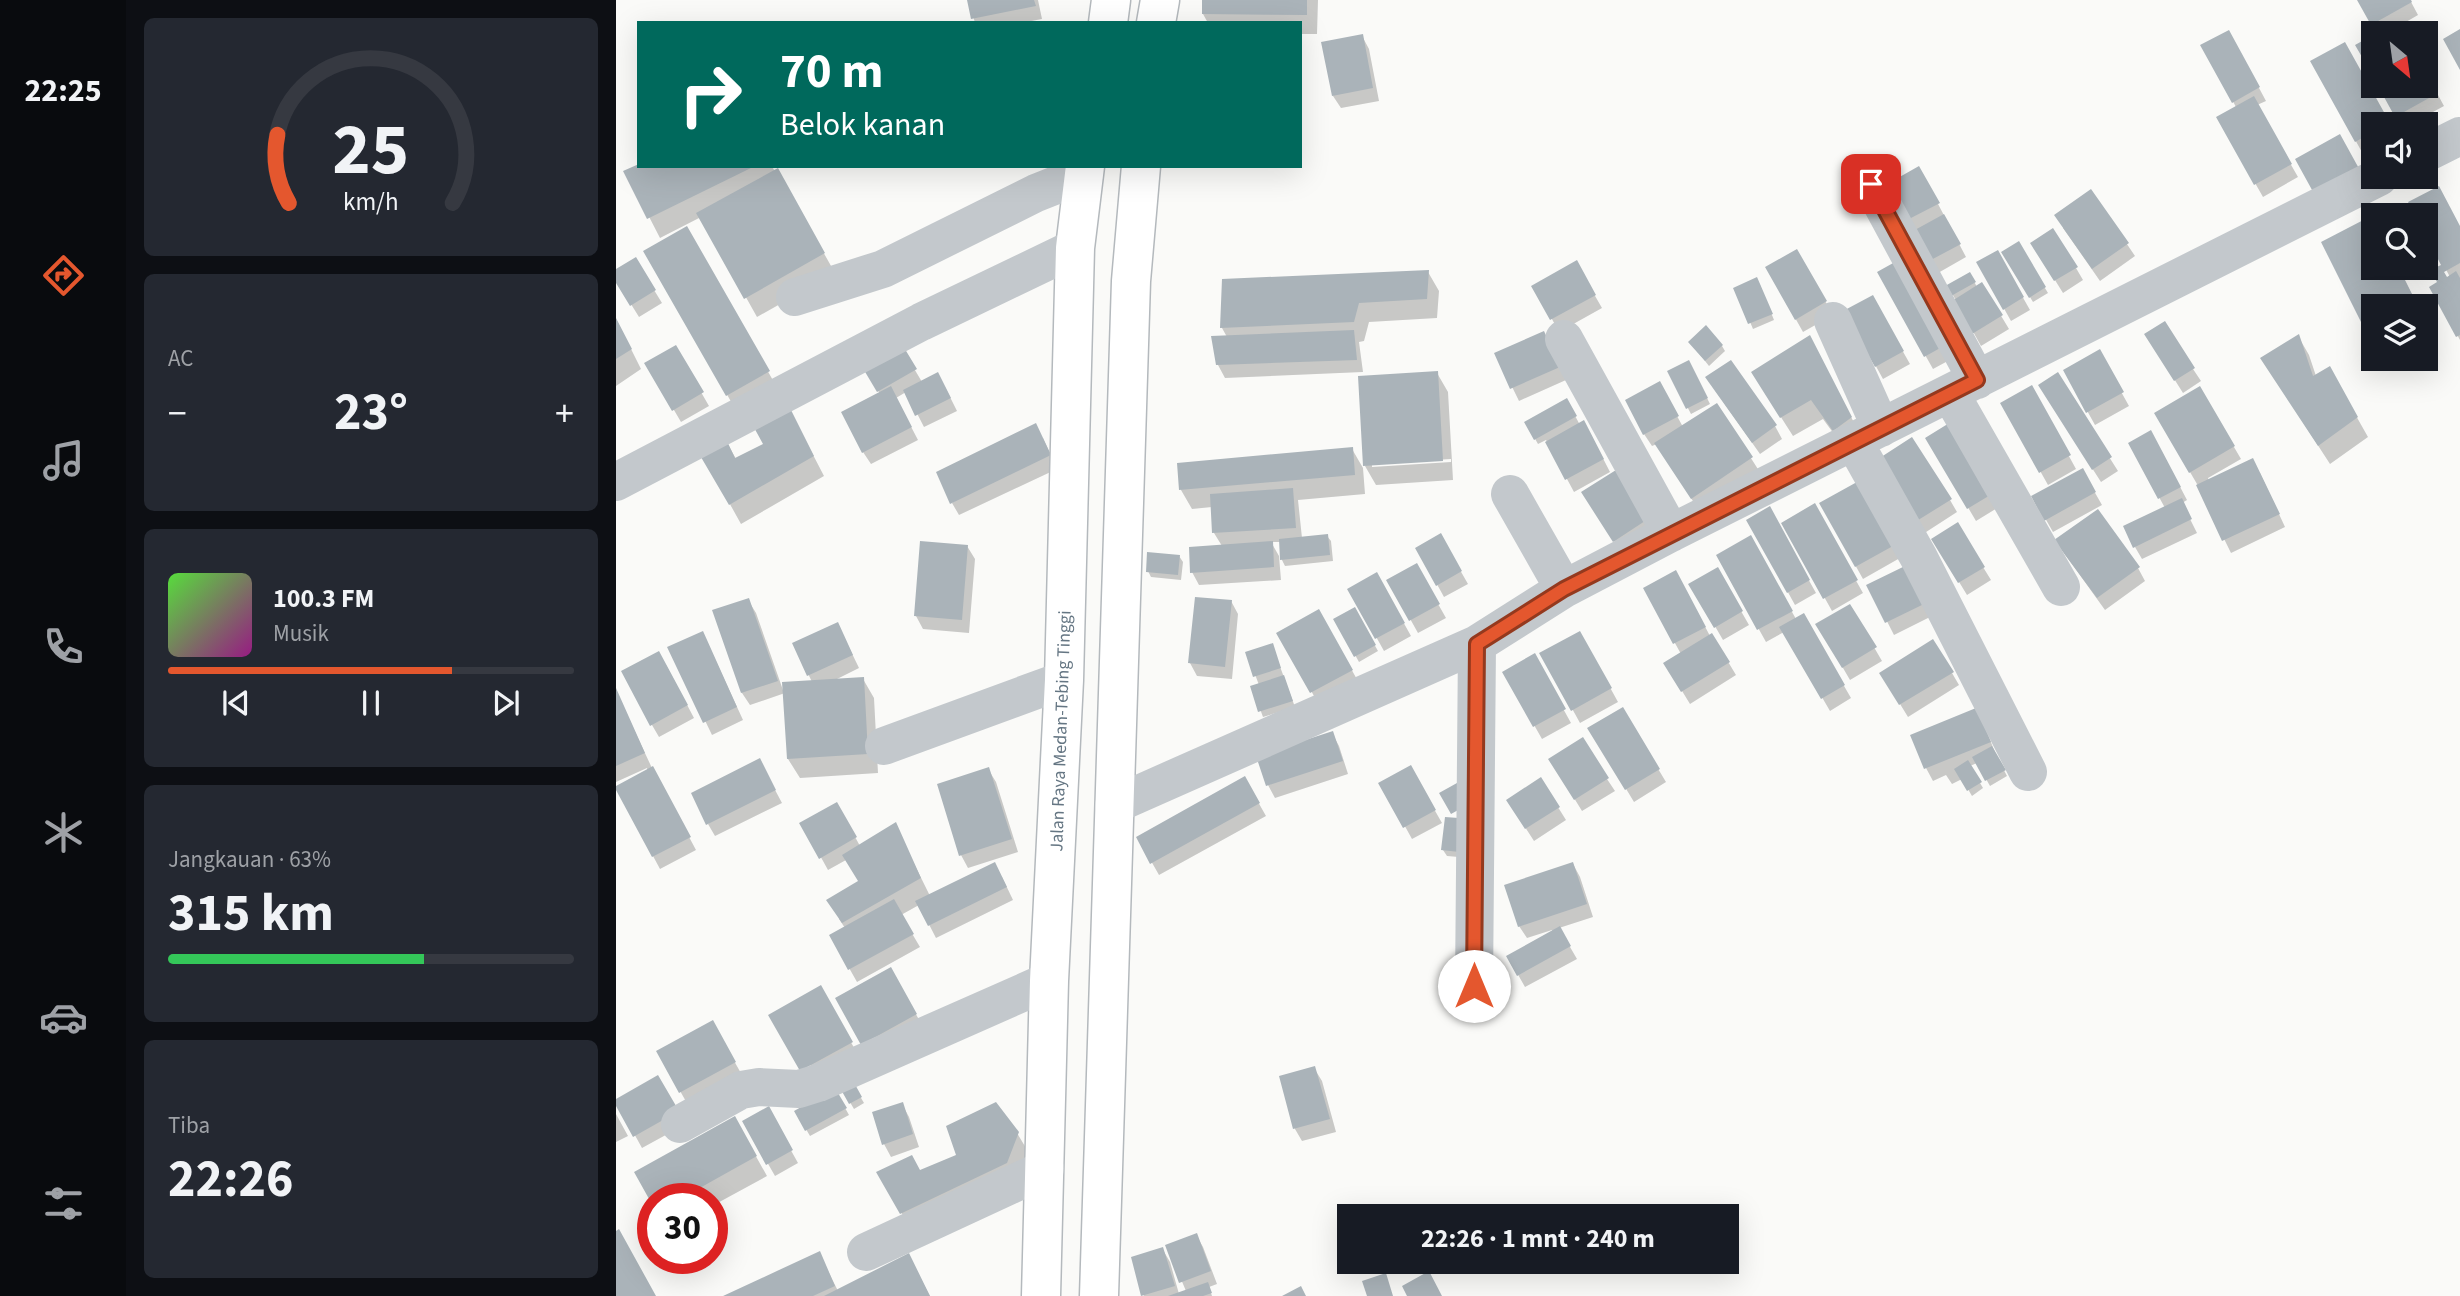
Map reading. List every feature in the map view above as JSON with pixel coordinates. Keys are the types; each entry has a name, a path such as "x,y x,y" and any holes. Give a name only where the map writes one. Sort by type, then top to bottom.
{"highway":[{"path":"1108,21 1111,0"},
{"path":"1156,21 1160,0"},
{"path":"1099,1296 1131,281 1141,168"},
{"name":"Jalan Raya Medan-Tebing Tinggi","path":"1041,1296 1049,981 1064,680 1075,248 1085,170"}],"street":[{"path":"2438,147 2460,136"},
{"path":"795,297 883,270 1085,170"},
{"path":"1871,184 1964,387 2061,587"},
{"path":"1114,804 1477,644 1564,589 1671,533 2361,186"},
{"path":"616,482 921,322 1075,248"},
{"path":"1833,321 1868,435 1919,558 2028,772"},
{"path":"1564,338 1671,533"},
{"path":"1510,494 1564,589"},
{"path":"1474,986 1477,644"},
{"path":"884,747 1064,680"},
{"path":"680,1124 741,1090 759,1087 799,1089 818,1083 1049,981"},
{"path":"866,1252 1045,1169"}],"building":[{"path":"967,0 1034,0 1036,6 971,19"},
{"path":"1202,0 1307,0 1307,15 1202,14"},
{"path":"2357,0 2412,2 2378,21 2369,21"},
{"path":"2460,29 2460,70 2443,39"},
{"path":"2229,30 2260,87 2232,103 2200,45"},
{"path":"1363,34 1373,88 1332,96 1321,42"},
{"path":"2345,42 2361,71 2361,98 2376,98 2384,112 2361,112 2361,139 2355,142 2310,61"},
{"path":"2361,42 2361,55 2355,45"},
{"path":"2254,96 2292,164 2254,185 2216,117"},
{"path":"2385,98 2429,98 2404,112 2392,112"},
{"path":"2340,134 2361,175 2317,199 2295,159"},
{"path":"637,165 637,168 751,168 647,219 623,171"},
{"path":"1919,166 1940,203 1909,219 1889,183"},
{"path":"778,168 825,253 744,299 696,213"},
{"path":"2438,187 2460,226 2460,263 2444,272 2447,277 2456,271 2460,278 2460,335 2456,337 2438,304 2438,294 2433,294 2429,287 2437,282 2438,266 2441,265 2438,259 2438,203 2408,202 2438,189"},
{"path":"2091,189 2129,243 2092,269 2054,215"},
{"path":"1944,214 1961,244 1929,261 1913,231"},
{"path":"2361,221 2361,280 2405,280 2412,294 2361,294 2361,322 2321,242"},
{"path":"687,226 770,371 726,396 643,251"},
{"path":"2053,228 2078,267 2054,281 2030,243"},
{"path":"2019,241 2046,287 2029,298 2001,252"},
{"path":"1797,249 1827,301 1795,320 1765,267"},
{"path":"1998,250 2024,297 2003,310 1976,262"},
{"path":"636,257 656,290 630,306 616,283 616,269"},
{"path":"1904,257 1951,342 1924,357 1877,272"},
{"path":"1577,260 1596,295 1550,320 1531,286"},
{"path":"1429,270 1427,299 1359,303 1354,322 1220,328 1222,279"},
{"path":"1970,272 1976,282 1951,296 1945,286"},
{"path":"1757,277 1773,314 1748,324 1733,288"},
{"path":"1982,282 2003,315 1972,334 1952,301"},
{"path":"1873,295 1904,351 1875,367 1843,311"},
{"path":"616,318 632,349 616,359"},
{"path":"2165,321 2195,368 2174,381 2144,334"},
{"path":"1706,325 1723,345 1705,361 1688,342"},
{"path":"1354,330 1357,360 1216,365 1211,336"},
{"path":"1544,331 1560,367 1510,389 1494,353"},
{"path":"2299,334 2313,376 2330,366 2358,417 2318,446 2260,358"},
{"path":"1810,335 1852,417 1833,431 1811,400 1780,418 1751,372"},
{"path":"897,336 917,369 877,392 858,360"},
{"path":"676,345 704,392 672,411 644,363"},
{"path":"2100,349 2124,392 2086,413 2063,370"},
{"path":"1689,360 1708,398 1686,409 1667,371"},
{"path":"1731,360 1777,425 1752,443 1705,377"},
{"path":"1438,371 1443,461 1363,466 1358,376"},
{"path":"938,372 951,398 915,416 903,390"},
{"path":"2058,372 2112,457 2092,470 2038,385"},
{"path":"1660,381 1679,416 1643,435 1625,400"},
{"path":"2032,385 2071,455 2039,473 2000,403"},
{"path":"891,386 912,427 862,453 841,412"},
{"path":"2200,386 2235,446 2189,473 2154,413"},
{"path":"1567,398 1577,416 1534,440 1524,422"},
{"path":"787,402 814,456 729,505 698,452 725,437 735,458 763,444 751,422"},
{"path":"1717,403 1753,457 1691,499 1654,443"},
{"path":"1959,417 2002,488 1967,509 1925,438"},
{"path":"1584,420 1604,459 1565,480 1545,442"},
{"path":"1036,423 1051,455 950,504 936,472"},
{"path":"2151,430 2181,487 2158,499 2128,443"},
{"path":"1912,437 1952,499 1915,522 1875,461"},
{"path":"1353,447 1355,475 1179,490 1177,463"},
{"path":"2253,458 2280,514 2222,541 2196,485"},
{"path":"2083,468 2096,492 2044,521 2031,496"},
{"path":"1616,470 1648,519 1613,542 1581,492"},
{"path":"1866,477 1902,541 1855,567 1819,503"},
{"path":"1293,488 1296,528 1212,533 1210,494"},
{"path":"2182,498 2192,519 2133,548 2123,526"},
{"path":"1815,503 1858,580 1823,599 1781,523"},
{"path":"1770,506 1810,580 1787,593 1746,520"},
{"path":"2098,509 2140,567 2097,598 2054,540"},
{"path":"1958,522 1985,567 1958,583 1931,539"},
{"path":"1441,533 1462,571 1436,586 1415,548"},
{"path":"1328,534 1330,555 1280,560 1279,539"},
{"path":"1751,535 1793,611 1757,630 1716,555"},
{"path":"920,541 968,545 962,620 914,616"},
{"path":"1273,541 1274,567 1190,573 1189,547"},
{"path":"1147,552 1180,555 1178,575 1146,572"},
{"path":"1417,563 1440,604 1409,621 1386,580"},
{"path":"1905,566 1924,604 1885,623 1866,585"},
{"path":"1718,567 1743,611 1714,628 1688,584"},
{"path":"1676,570 1706,627 1673,644 1643,588"},
{"path":"1377,572 1405,623 1375,639 1347,589"},
{"path":"1195,597 1232,600 1225,667 1188,663"},
{"path":"749,598 778,681 741,693 712,610"},
{"path":"1850,604 1877,647 1842,668 1815,624"},
{"path":"1355,607 1376,645 1354,657 1333,619"},
{"path":"1319,609 1353,670 1310,693 1276,633"},
{"path":"1804,613 1845,685 1821,699 1779,627"},
{"path":"838,622 853,655 807,676 792,643"},
{"path":"703,631 737,707 703,723 667,647"},
{"path":"1580,631 1612,688 1571,711 1539,653"},
{"path":"1712,633 1730,662 1681,692 1663,663"},
{"path":"1933,639 1954,672 1899,705 1879,673"},
{"path":"1273,643 1281,668 1253,677 1245,652"},
{"path":"659,651 688,705 650,726 621,671"},
{"path":"1535,653 1566,709 1533,727 1502,672"},
{"path":"1284,675 1293,701 1258,712 1250,686"},
{"path":"864,677 868,754 787,759 782,682"},
{"path":"616,688 645,753 616,766"},
{"path":"1623,707 1660,769 1625,790 1587,728"},
{"path":"1976,708 1991,742 1924,769 1910,735"},
{"path":"1333,731 1343,761 1266,786 1256,756"},
{"path":"1583,737 1609,778 1574,800 1548,759"},
{"path":"1992,746 2006,770 1985,781 1972,757"},
{"path":"760,758 776,790 706,825 691,793"},
{"path":"1968,760 1982,782 1967,791 1954,769"},
{"path":"1411,765 1436,810 1403,828 1378,783"},
{"path":"653,766 691,837 652,857 616,786"},
{"path":"989,767 1012,839 959,856 937,784"},
{"path":"1245,776 1260,803 1150,864 1136,837"},
{"path":"1541,777 1560,807 1525,829 1506,800"},
{"path":"1457,783 1469,804 1451,814 1439,793"},
{"path":"837,802 857,837 819,859 799,823"},
{"path":"1445,817 1472,819 1469,853 1441,850"},
{"path":"896,822 921,878 842,923 826,900 858,881 842,855"},
{"path":"995,862 1007,887 928,926 915,901"},
{"path":"1573,862 1587,904 1518,927 1504,885"},
{"path":"894,899 914,934 848,970 829,935"},
{"path":"1560,926 1571,946 1517,976 1506,956"},
{"path":"891,967 917,1014 861,1045 835,998"},
{"path":"821,985 853,1042 800,1071 768,1015"},
{"path":"713,1020 736,1062 679,1093 656,1051"},
{"path":"1315,1066 1330,1119 1293,1129 1279,1076"},
{"path":"658,1075 679,1111 633,1137 616,1106 616,1099"},
{"path":"852,1079 862,1097 849,1104 839,1086"},
{"path":"835,1088 847,1108 805,1131 794,1111"},
{"path":"903,1102 913,1134 882,1145 872,1112"},
{"path":"996,1102 1019,1132 1007,1163 900,1214 876,1172 912,1155 920,1170 956,1155 946,1126"},
{"path":"769,1106 793,1150 766,1165 742,1121"},
{"path":"735,1116 757,1156 709,1183 640,1183 634,1172"},
{"path":"619,1229 637,1262 637,1274 644,1274 656,1296 616,1296 616,1231"},
{"path":"1197,1233 1211,1271 1179,1283 1165,1245"},
{"path":"1163,1247 1175,1286 1141,1296 1131,1257"},
{"path":"820,1251 835,1286 813,1296 723,1296"},
{"path":"909,1253 930,1296 824,1296"},
{"path":"1386,1274 1393,1296 1367,1296 1362,1281"},
{"path":"1424,1274 1431,1274 1442,1296 1407,1296 1402,1286"},
{"path":"1208,1282 1212,1293 1203,1296 1168,1296"},
{"path":"1301,1286 1306,1296 1282,1296"}],"route":[{"path":"1474,986 1477,644 1564,589 1977,380 1871,184"}]}
